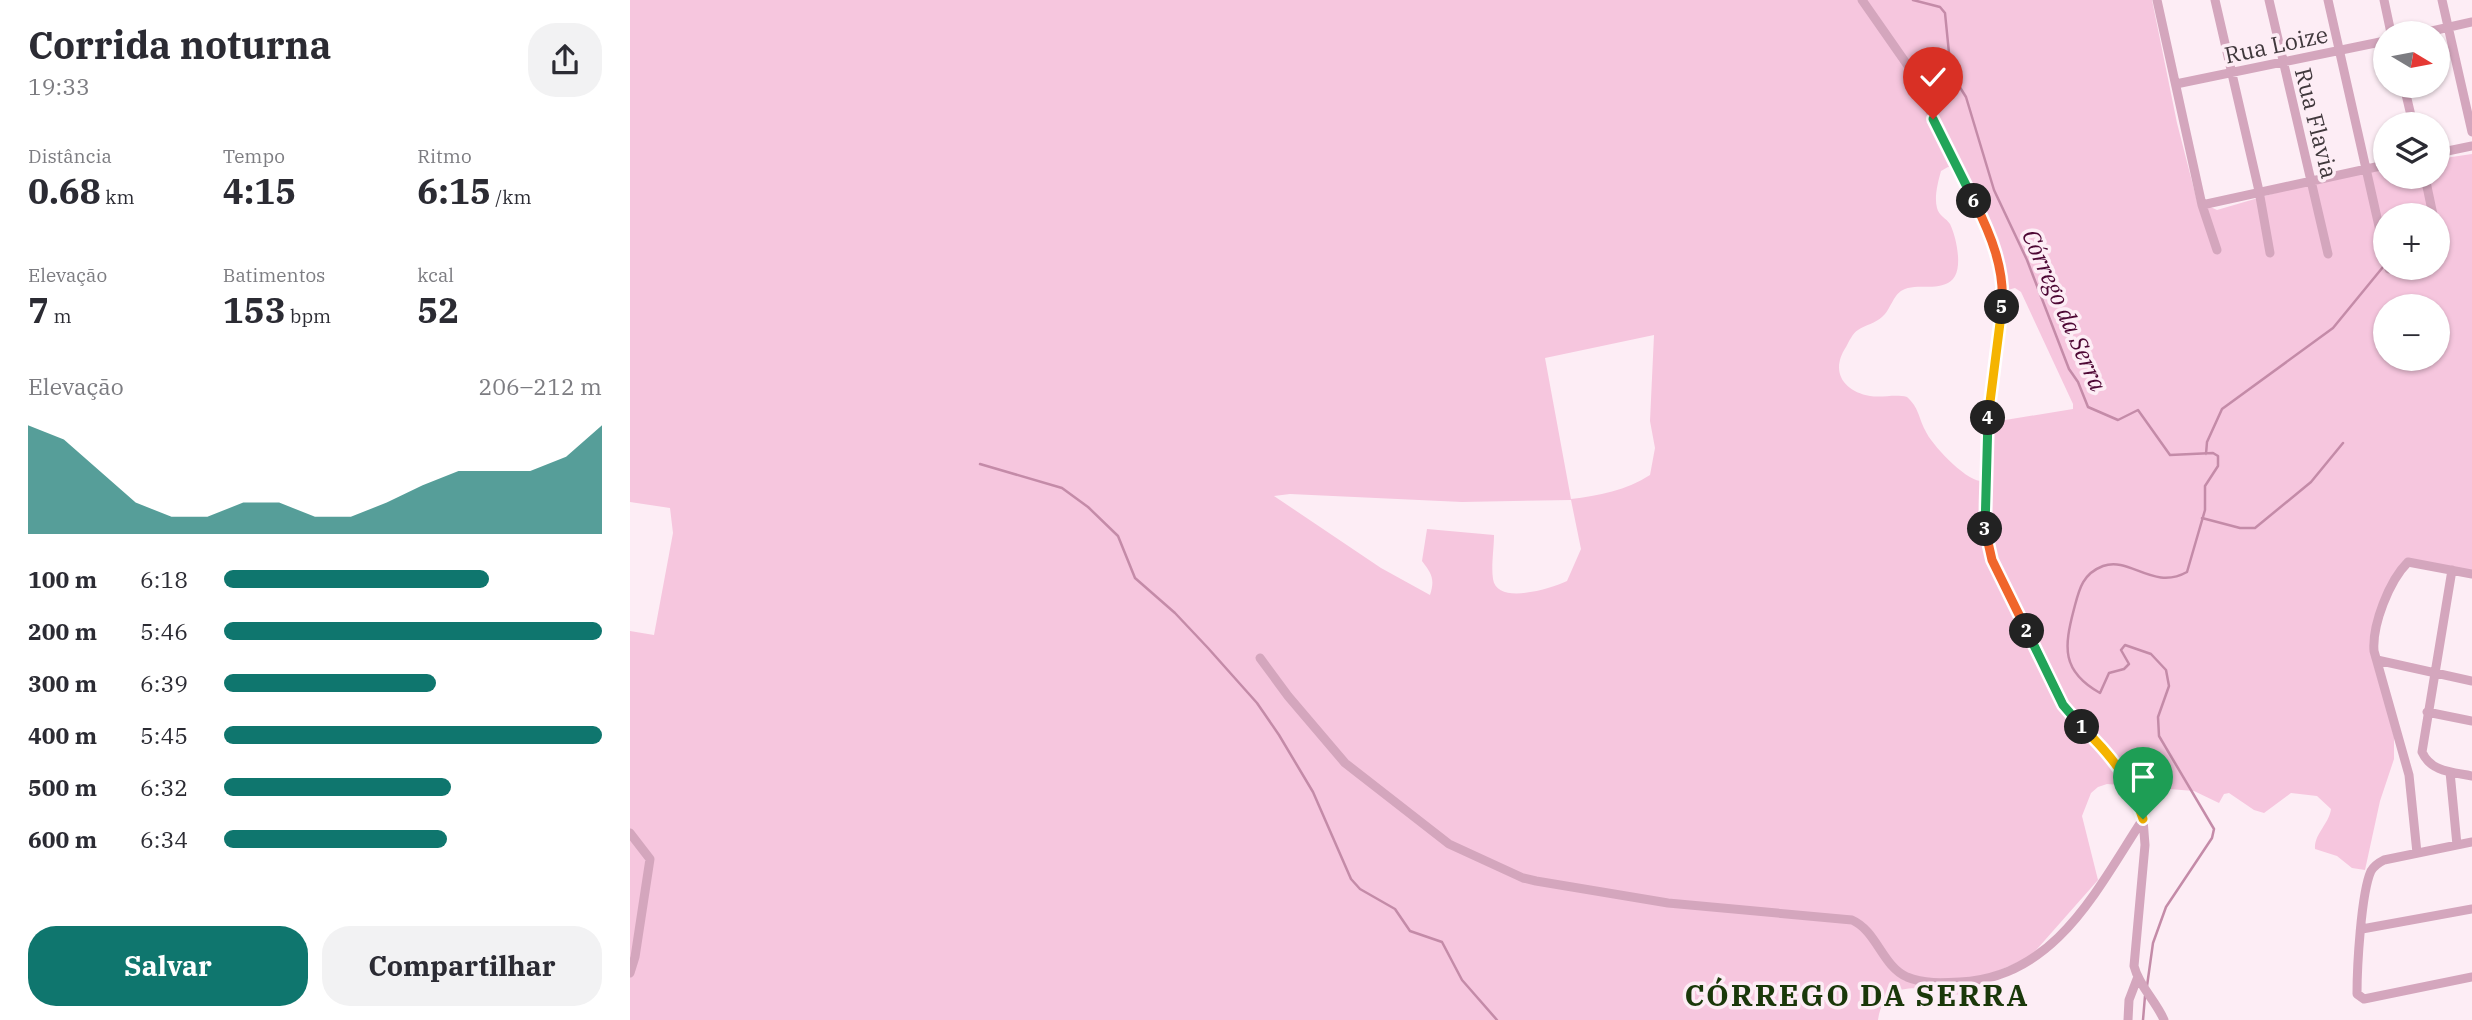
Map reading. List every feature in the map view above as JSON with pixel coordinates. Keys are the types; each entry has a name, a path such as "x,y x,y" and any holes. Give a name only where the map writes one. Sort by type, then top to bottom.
{"street":[{"path":"1862,0 1913,73 1949,153 1984,220 1998,258 2003,292 1990,396 1983,517 1992,560 2063,705 2116,762 2136,798 2143,819 2145,845 2133,952 2140,982 2152,997 2164,1020"},
{"path":"2157,0 2202,205 2217,250"},
{"path":"2215,0 2259,191 2270,253"},
{"name":"Rua Flavia","path":"2269,0 2328,254"},
{"path":"2328,0 2373,203"},
{"path":"2384,0 2388,21"},
{"path":"2442,0 2446,21"},
{"path":"2450,28 2472,22"},
{"path":"2450,37 2472,132"},
{"name":"Rua Loize","path":"2176,84 2373,43"},
{"path":"2450,151 2472,146"},
{"path":"2202,205 2373,167"},
{"path":"2417,853 2409,775 2373,641 2378,617 2405,564 2412,562 2472,574"},
{"path":"2452,570 2422,746 2429,764 2472,776"},
{"path":"1261,658 1334,752 1449,844 1523,878 1536,881 1668,903 1852,920 1865,929 1899,973 1920,981 1940,984 1976,982 2000,975 2038,956 2054,944 2074,920 2143,819"},
{"path":"2377,660 2472,681"},
{"path":"2427,712 2472,721"},
{"path":"2450,772 2457,845"},
{"path":"630,833 650,859 635,957 630,973"},
{"path":"2472,842 2379,863 2370,876 2362,929 2357,994 2364,999 2472,977"},
{"path":"2362,929 2472,909"},
{"path":"2128,1020 2129,1000 2140,982"}],"shaded area":[{"path":"630,0 2152,0 2177,123 2197,201 2217,210 2296,187 2373,171 2373,189 2450,189 2450,157 2472,154 2472,572 2407,558 2391,588 2372,654 2394,737 2394,759 2380,801 2365,870 2352,868 2337,856 2315,849 2331,809 2317,796 2291,793 2264,813 2254,810 2229,793 2224,794 2219,803 2194,791 2107,784 2091,793 2082,816 2098,880 2030,957 1972,982 1970,997 1928,989 1901,990 1891,995 1883,1005 1878,1020 630,1020 630,631 654,635 673,533 670,508 630,502","holes":["1948,167 1954,168 2002,267 2004,291 2015,288 2021,292 2073,404 2073,409 1987,423 1980,481 1957,468 1941,452 1928,436 1916,409 1907,397 1861,393 1846,385 1839,372 1841,356 1856,331 1882,317 1901,291 1911,287 1939,286 1951,281 1955,276 1958,257 1954,236 1950,224 1939,213 1936,204 1941,171","1654,335 1650,421 1655,448 1650,475 1612,492 1571,499 1545,358","1290,494 1462,502 1571,500 1581,549 1567,581 1538,591 1504,592 1497,587 1492,574 1494,535 1427,529 1422,561 1432,577 1430,595 1381,568 1274,496"]}],"waterway":[{"name":"Córrego da Serra","path":"1913,0 1940,7 1945,13 1951,73 1966,97 1994,190 2027,260 2069,369 2078,382 2088,407 2118,420 2138,410 2170,455 2213,453 2218,456 2218,466 2205,486 2205,510 2187,572 2163,578 2123,565 2113,564 2096,569 2090,573 2080,589 2068,635 2072,667 2087,685 2100,693 2109,673 2124,669 2129,664 2121,650 2125,645 2151,654 2166,670 2169,686 2158,717 2159,736 2214,829 2212,838 2166,907 2153,943 2147,986"},
{"path":"2206,454 2207,442 2222,409 2333,328 2373,279"},
{"path":"2202,518 2240,528 2255,528 2311,482 2343,443"},
{"path":"980,464 1062,488 1088,507 1118,536 1135,578 1175,613 1208,648 1257,703 1279,735 1313,792 1351,879 1360,889 1395,909 1410,931 1442,942 1462,980 1497,1020"},
{"name":"Córrego da Serra","path":"2143,1020 2145,996"}],"district":[{"name":"CÓRREGO DA SERRA","path":"1857,994"}],"route":[{"path":"1933,119 1984,220 1998,258 2002,278 2000,326 1986,435 1984,482 1983,517 1992,560 2063,705 2116,762 2128,781 2143,819"}]}
